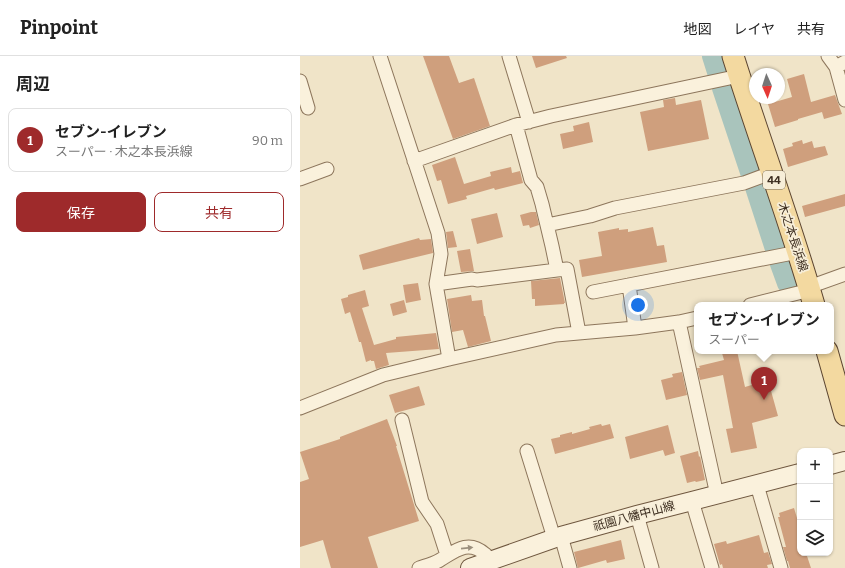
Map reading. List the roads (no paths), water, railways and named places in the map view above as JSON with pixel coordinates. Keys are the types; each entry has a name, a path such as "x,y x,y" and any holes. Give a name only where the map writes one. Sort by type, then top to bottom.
{"main road":[{"name":"木之本長浜線","path":"732,56 811,294"},
{"path":"828,354 845,415"},
{"path":"833,464 845,461"},
{"name":"祇園八幡中山線","path":"470,568 490,565 558,537 797,474"}],"street":[{"path":"380,56 438,233 441,254 436,284 449,358"},
{"path":"509,56 523,124 531,180 537,186 557,270"},
{"path":"828,56 840,65 845,100"},
{"path":"414,161 551,116 739,76"},
{"path":"300,81 308,108"},
{"path":"301,175 327,169"},
{"path":"547,225 590,216 615,208 744,184 771,173"},
{"path":"593,292 798,252"},
{"path":"436,284 567,269 580,333"},
{"path":"767,302 811,294 845,274"},
{"path":"629,285 634,328"},
{"path":"300,408 383,375 449,358 556,335 634,328 694,319"},
{"path":"679,322 717,495"},
{"path":"402,420 422,502 437,524 447,555"},
{"path":"528,451 570,568"},
{"path":"757,485 781,568"},
{"path":"692,501 712,568"},
{"path":"637,515 652,568"},
{"path":"419,568 438,561 460,548 469,546 475,547 487,555 490,565"}],"waterway":[{"path":"713,56 719,75"},
{"path":"723,88 752,175"},
{"path":"756,187 777,252"},
{"path":"780,261 788,283 792,289"}],"place":[{"name":"セブン-イレブン","path":"764,400"}]}
